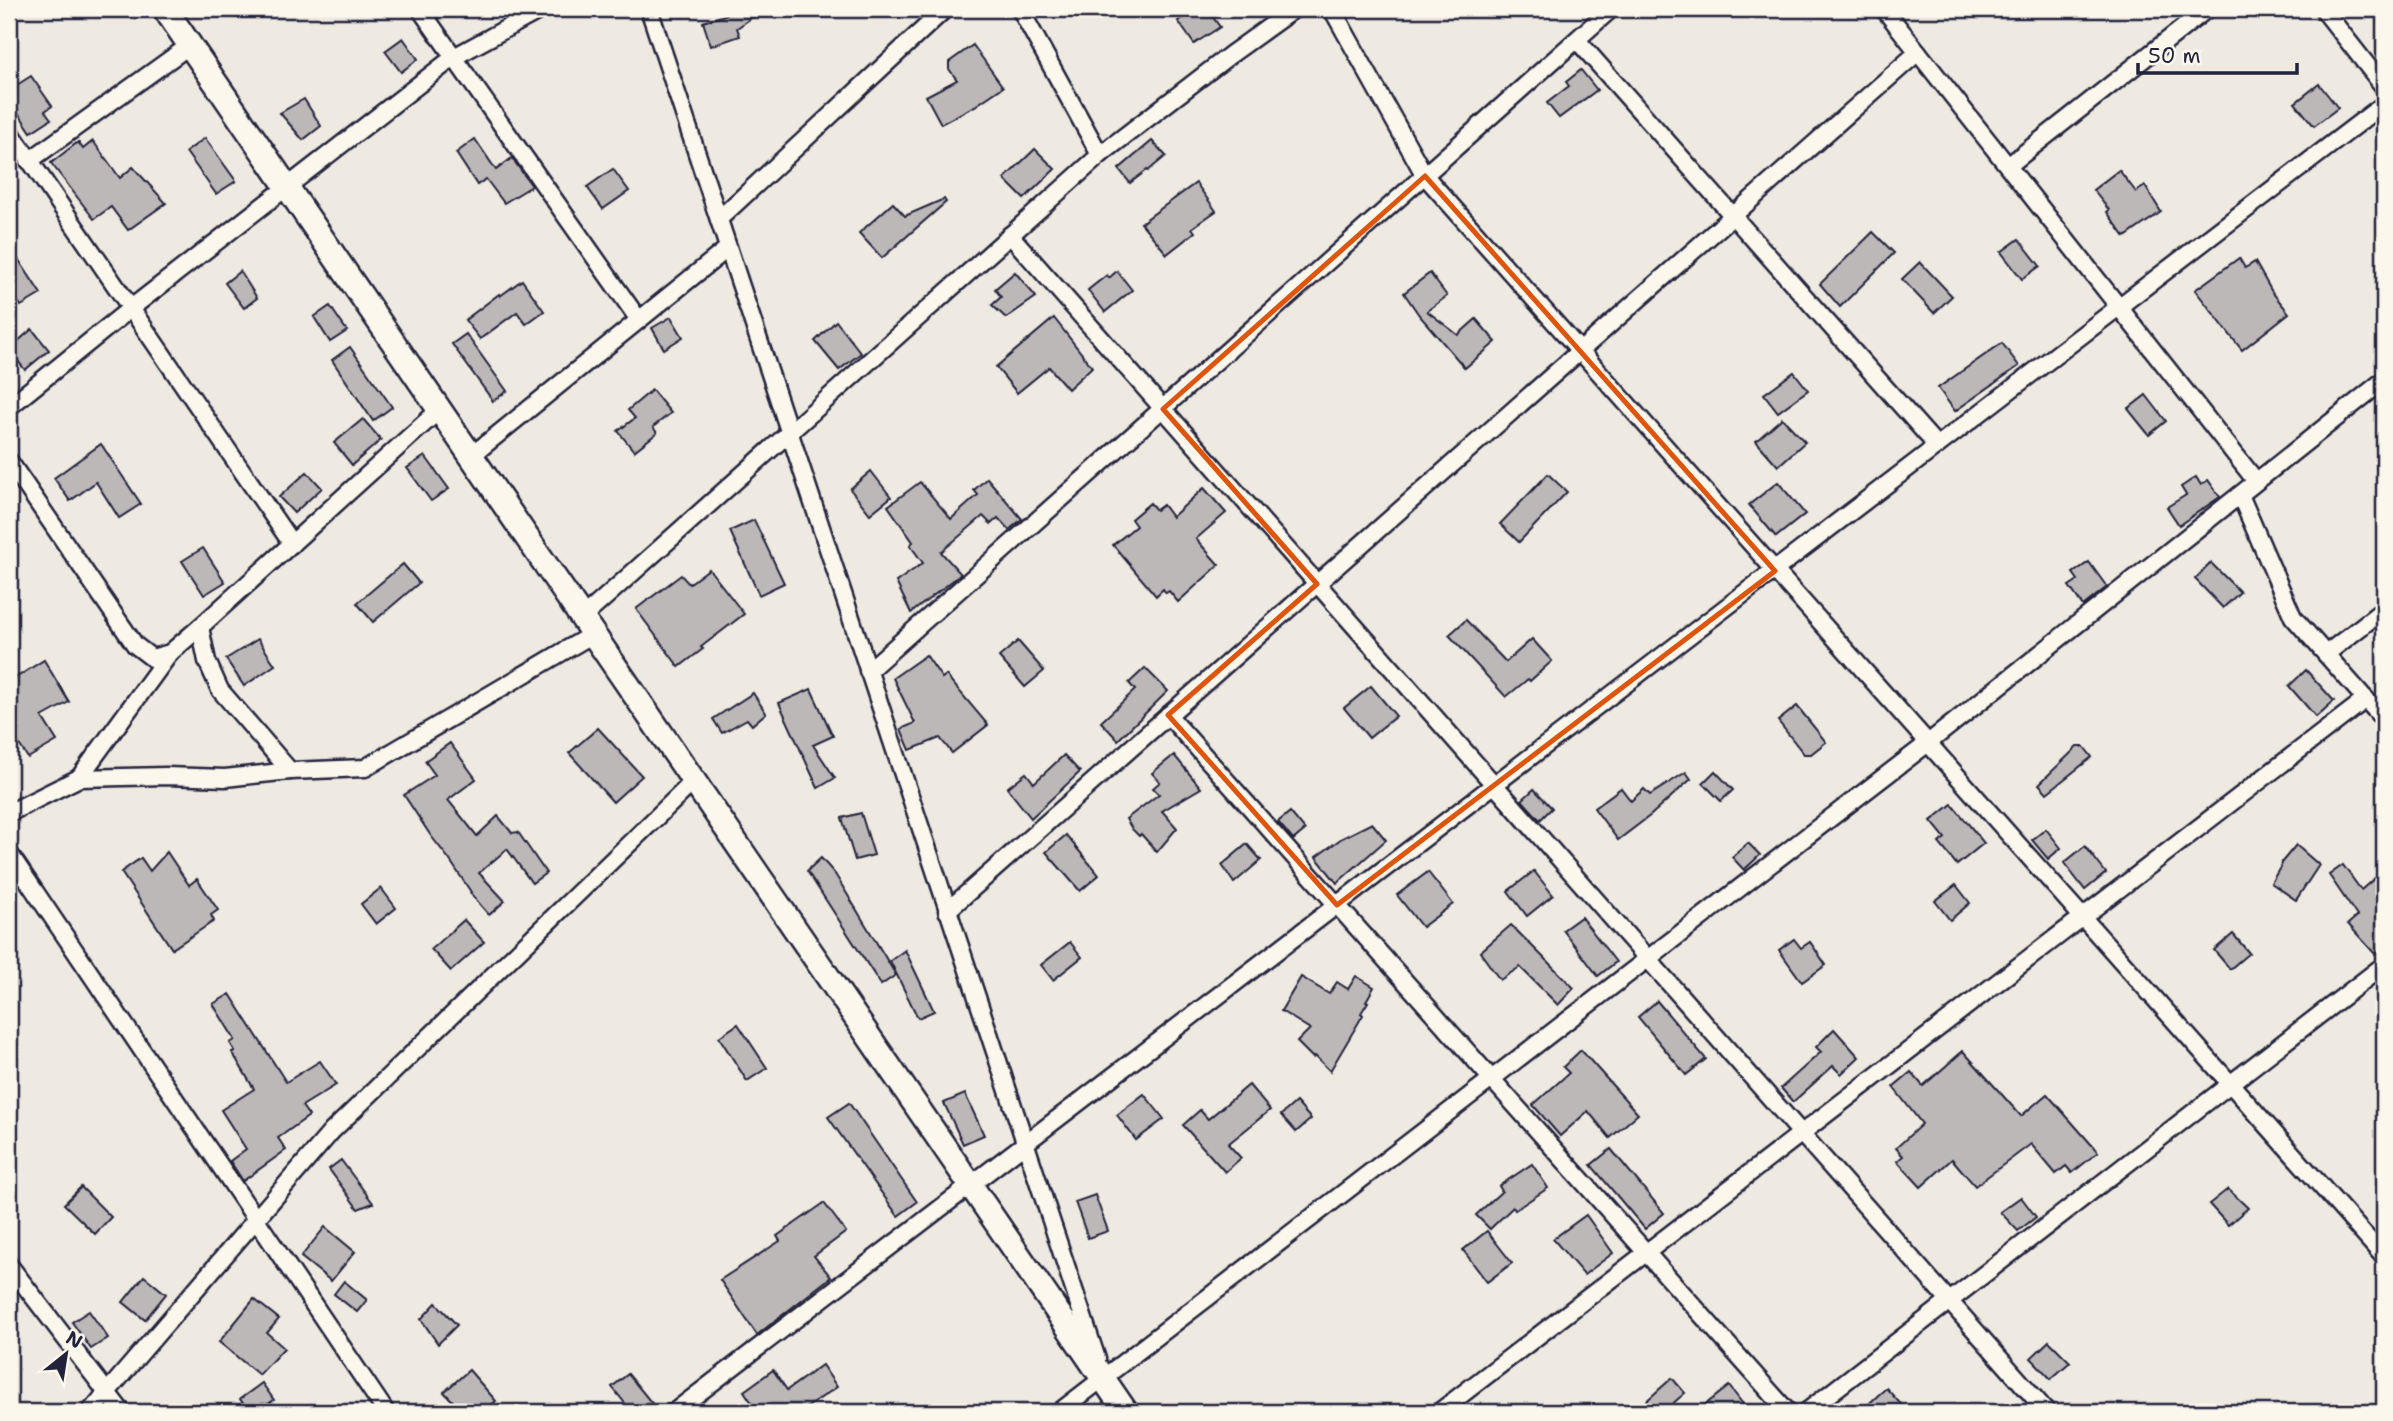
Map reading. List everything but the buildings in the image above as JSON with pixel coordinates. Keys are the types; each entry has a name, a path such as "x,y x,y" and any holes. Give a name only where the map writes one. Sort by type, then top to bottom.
{"main road":[{"path":"165,9 1126,1412"}],"street":[{"path":"420,9 639,320"},
{"path":"9,407 130,309 454,57 542,9"},
{"path":"649,9 1103,1378"},
{"path":"719,219 945,9"},
{"path":"1020,9 1100,155"},
{"path":"9,813 79,778 225,778 290,771 365,768 588,626 789,433 1100,155 1294,9"},
{"path":"1332,9 1425,176 2384,1257"},
{"path":"868,671 1611,9"},
{"path":"1884,9 2256,481"},
{"path":"2008,166 2207,9"},
{"path":"2323,9 2384,87"},
{"path":"1577,40 1937,446"},
{"path":"29,161 190,45"},
{"path":"947,911 1918,52"},
{"path":"674,1412 2384,104"},
{"path":"9,130 292,544"},
{"path":"1010,235 2047,1412"},
{"path":"471,456 728,248"},
{"path":"1059,1412 1928,743 2384,380"},
{"path":"79,778 170,653 439,410"},
{"path":"9,461 135,645 152,658 170,653"},
{"path":"2240,495 2293,617 2384,720"},
{"path":"2326,654 2384,609"},
{"path":"200,627 207,661 220,690 290,771"},
{"path":"1439,1412 2366,699"},
{"path":"1168,715 1788,1412"},
{"path":"90,1412 331,1131 694,781"},
{"path":"9,852 386,1412"},
{"path":"1806,1412 2384,965"},
{"path":"9,1265 122,1412"}],"highlighted area":[{"path":"1425,176 1775,571 1337,905 1168,715 1317,584 1163,409"}]}
